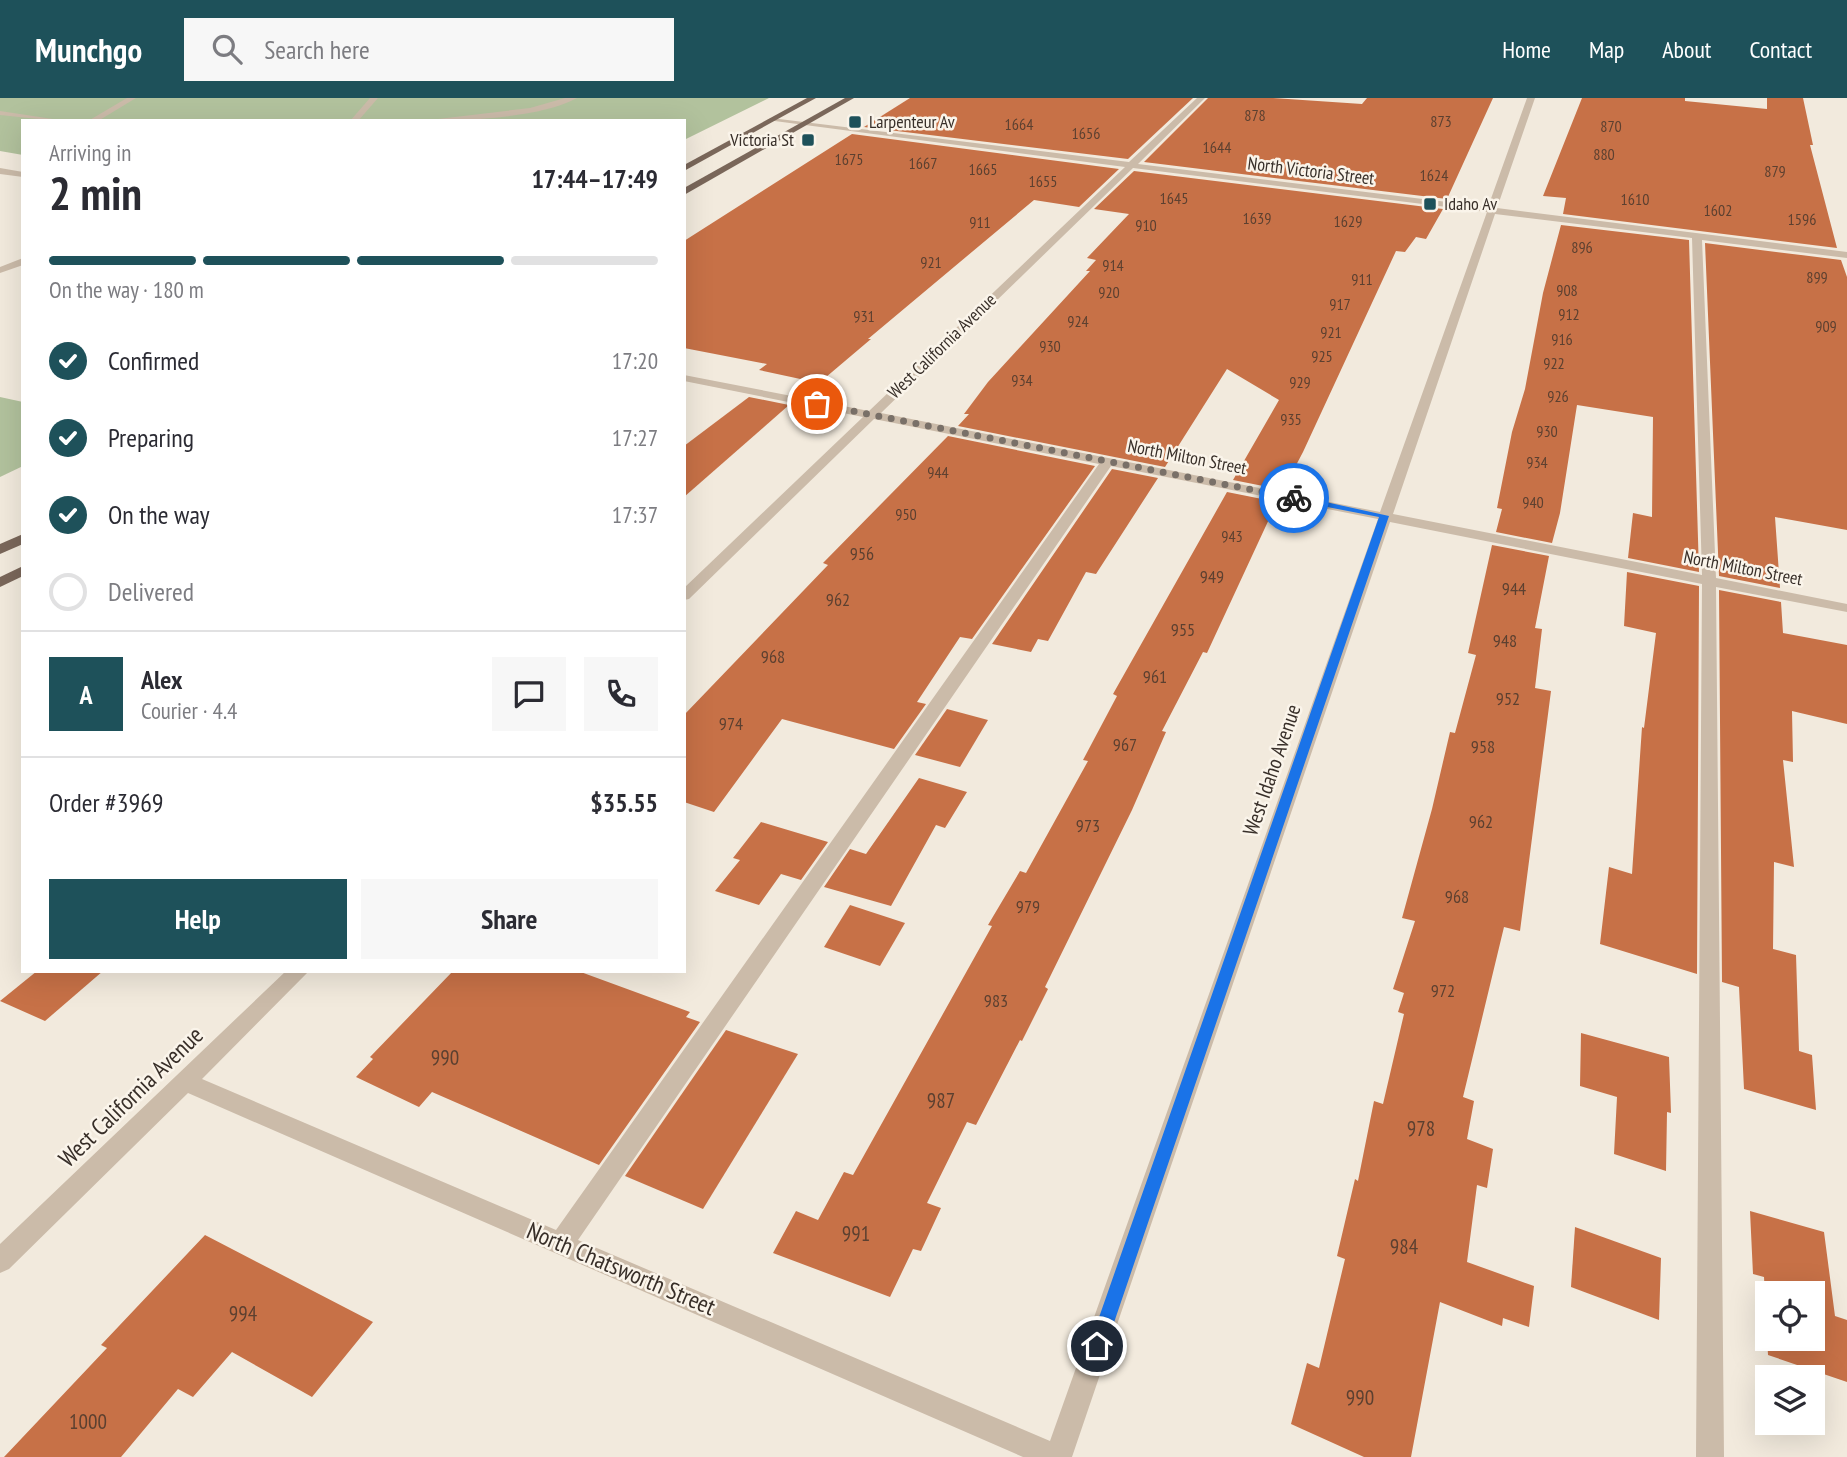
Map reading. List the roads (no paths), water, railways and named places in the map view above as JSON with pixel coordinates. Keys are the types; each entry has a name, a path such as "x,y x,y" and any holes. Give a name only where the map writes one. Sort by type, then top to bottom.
{"main road":[{"path":"686,168 812,98"},
{"path":"686,191 850,98"},
{"path":"0,550 21,539"},
{"path":"0,583 21,571"}],"street":[{"path":"95,119 132,98"},
{"path":"356,119 374,98"},
{"path":"444,119 530,110 573,98"},
{"name":"West California Avenue","path":"686,594 1201,98"},
{"name":"West Idaho Avenue","path":"1057,1457 1531,98"},
{"path":"0,113 40,119"},
{"name":"North Victoria Street","path":"771,120 1847,255"},
{"path":"0,171 21,175"},
{"path":"1698,235 1709,581 1710,1457"},
{"path":"0,270 21,262"},
{"name":"North Milton Street","path":"686,378 1847,608"},
{"path":"561,1244 1108,461"},
{"name":"West California Avenue","path":"0,1261 297,973"},
{"name":"North Chatsworth Street","path":"186,1082 1057,1457"}],"place":[{"name":"Larpenteur Av","path":"855,122"},
{"name":"Victoria St","path":"808,140"},
{"name":"Idaho Av","path":"1430,204"}]}
